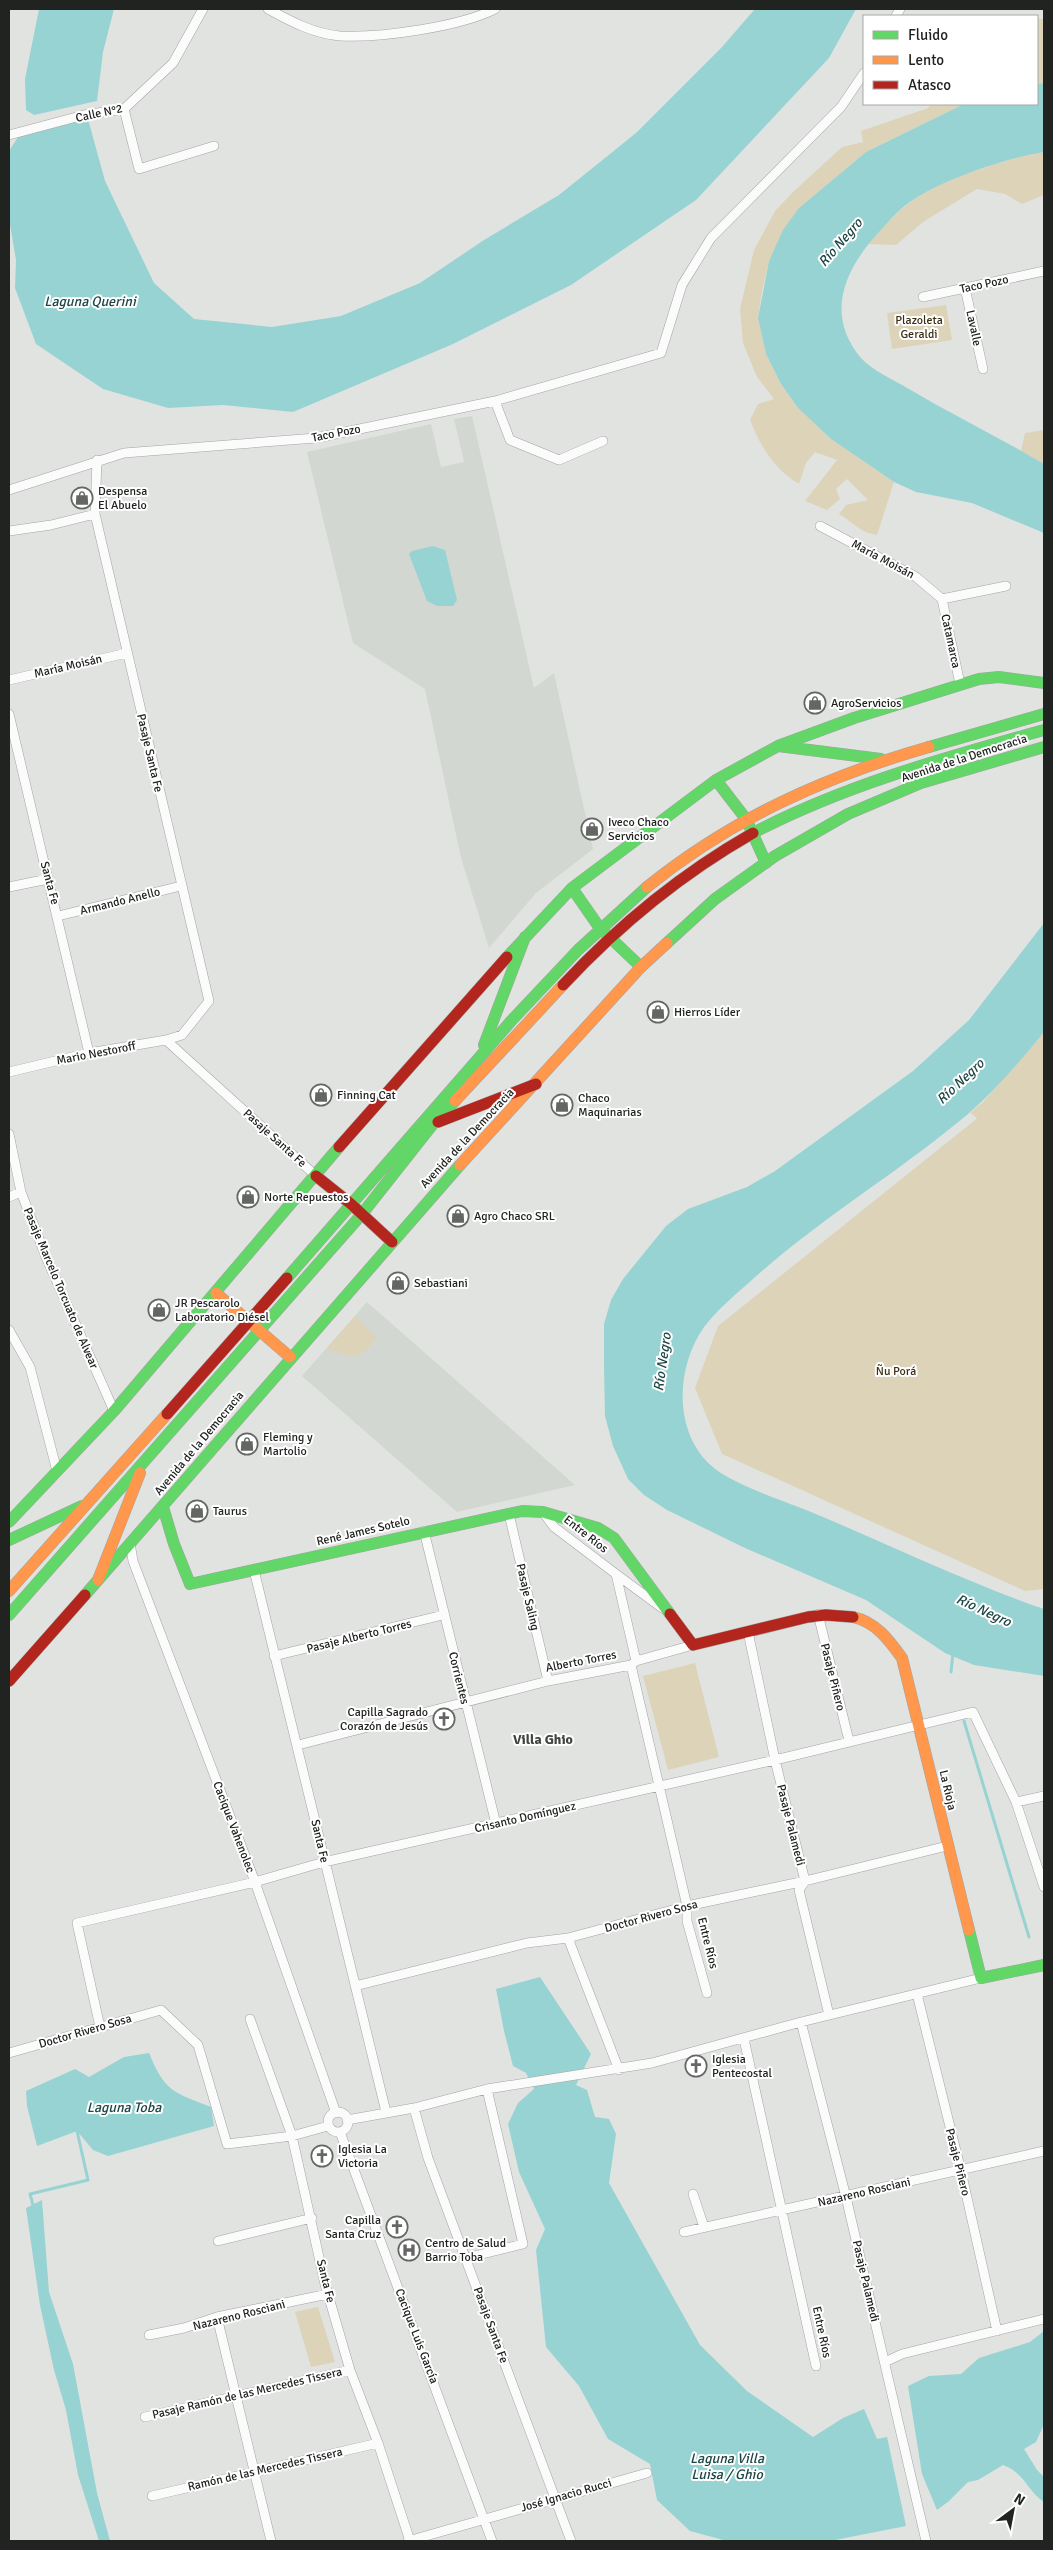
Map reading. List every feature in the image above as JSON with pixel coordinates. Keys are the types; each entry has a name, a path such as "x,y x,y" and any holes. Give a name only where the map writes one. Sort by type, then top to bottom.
{"main road":[{"path":"9,1522 114,1411 525,937 572,888 716,780 778,746 960,684 999,677 1044,683"},
{"name":"Avenida de la Democracia","path":"9,1591 351,1204 481,1053 599,927 633,897 691,854 746,819 803,791 883,759 1044,714"},
{"name":"Avenida de la Democracia","path":"9,1615 362,1214 433,1124 610,937 652,901 703,864 753,833 826,799 872,782 1044,730"},
{"path":"778,746 883,759"},
{"name":"Avenida de la Democracia","path":"9,1681 163,1507 290,1357 463,1161 536,1084 641,967 715,898 766,863 848,814 920,783 1044,747"},
{"path":"716,780 746,819 766,863"},
{"path":"572,888 599,927 641,967"},
{"path":"481,1053 525,937"},
{"path":"433,1124 536,1084"},
{"path":"316,1176 351,1204 392,1242"},
{"path":"216,1293 290,1357"},
{"path":"98,1580 129,1497 154,1449"},
{"path":"9,1540 86,1504"},
{"name":"René James Sotelo","path":"163,1507 177,1552 190,1584 424,1531 522,1511 543,1512"},
{"name":"Entre Ríos","path":"543,1512 598,1528 614,1538 693,1646"},
{"name":"Alberto Torres","path":"693,1646 818,1614 841,1614 867,1621"},
{"name":"La Rioja","path":"867,1621 882,1630 902,1658 981,1978"},
{"path":"981,1978 1044,1967"}],"street":[{"name":"Calle N°2","path":"9,135 84,115 124,109 173,63 203,9"},
{"path":"268,9 295,25 339,36 377,34 443,25 495,9"},
{"name":"Taco Pozo","path":"9,490 97,460 124,453 316,438 494,401 661,353 682,285 711,238 841,107 863,74"},
{"path":"124,109 139,169 214,146"},
{"name":"Taco Pozo","path":"923,297 1044,271"},
{"name":"Lavalle","path":"965,288 983,369"},
{"path":"494,401 510,440 559,460 603,441"},
{"name":"Pasaje Santa Fe","path":"97,460 95,514 209,1001 182,1035"},
{"path":"9,532 51,525 95,514"},
{"name":"María Moisán","path":"820,526 916,577 942,599"},
{"path":"942,599 1006,586"},
{"name":"Catamarca","path":"942,599 960,684"},
{"name":"María Moisán","path":"9,680 127,653"},
{"name":"Santa Fe","path":"9,714 89,1053"},
{"path":"9,887 48,879"},
{"name":"Armando Anello","path":"58,916 181,886"},
{"name":"Mario Nestoroff","path":"9,1072 89,1053 166,1040 182,1035"},
{"name":"Pasaje Santa Fe","path":"166,1040 316,1176"},
{"name":"Pasaje Marcelo Torcuato de Alvear","path":"9,1134 20,1192 46,1257 114,1411"},
{"path":"9,1197 20,1192"},
{"path":"9,1330 30,1367 57,1471"},
{"name":"Entre Ríos","path":"543,1512 554,1527 616,1574 633,1663 687,1906 687,1921 707,1994"},
{"name":"Pasaje Saling","path":"509,1514 548,1681"},
{"name":"Corrientes","path":"424,1531 496,1824"},
{"name":"Cacique Vahenolec","path":"130,1543 133,1561 255,1882 336,2113"},
{"name":"Santa Fe","path":"254,1570 386,2112"},
{"path":"616,1574 669,1614"},
{"name":"Pasaje Piñero","path":"818,1614 849,1741"},
{"name":"Pasaje Alberto Torres","path":"274,1656 444,1615"},
{"name":"Pasaje Palamedi","path":"748,1632 775,1760 805,1881 800,1890 829,2015"},
{"name":"Alberto Torres","path":"298,1745 548,1681 633,1663 693,1646"},
{"name":"Crisanto Domínguez","path":"100,2027 77,1922 255,1882 324,1862 496,1824 660,1784 775,1760 973,1712 1016,1802"},
{"path":"1044,1796 1016,1802 1044,1887"},
{"name":"Doctor Rivero Sosa","path":"355,1986 527,1943 568,1938 687,1906 805,1881 947,1846"},
{"path":"568,1938 618,2070"},
{"path":"347,2120 414,2108 487,2089 652,2064 801,2022 981,1978"},
{"name":"Pasaje Piñero","path":"917,1994 961,2170 997,2331"},
{"name":"Doctor Rivero Sosa","path":"9,2053 161,2010 198,2045 227,2144 292,2136"},
{"name":"Santa Fe","path":"250,2019 292,2136 328,2294 350,2370 378,2442 410,2541"},
{"name":"Pasaje Palamedi","path":"801,2022 846,2197 926,2541"},
{"name":"Entre Ríos","path":"744,2039 816,2366"},
{"path":"466,2258 523,2244 487,2089"},
{"name":"Pasaje Santa Fe","path":"414,2108 428,2158 554,2498 572,2541"},
{"path":"336,2113 341,2113 347,2120 347,2125 340,2132 333,2131 328,2126 328,2120 336,2113"},
{"path":"292,2136 328,2126"},
{"name":"Cacique Luis García","path":"340,2132 492,2541"},
{"name":"Nazareno Rosciani","path":"684,2232 1044,2151"},
{"path":"693,2194 704,2227"},
{"path":"218,2241 312,2218"},
{"name":"Nazareno Rosciani","path":"149,2335 328,2294"},
{"path":"217,2318 271,2541"},
{"path":"885,2362 902,2354 1044,2319"},
{"name":"Pasaje Ramón de las Mercedes Tissera","path":"145,2417 350,2370"},
{"name":"Ramón de las Mercedes Tissera","path":"152,2496 378,2442"},
{"name":"José Ignacio Rucci","path":"485,2519 647,2473"},
{"path":"410,2541 485,2519"}],"shaded area":[{"path":"472,416 534,688 554,673 593,849 536,893 489,948 461,858 425,689 353,643 307,452 431,424 441,467 464,462 454,419"},
{"path":"367,1302 575,1485 457,1512 302,1376"}],"green space":[{"path":"1038,19 1044,19 1044,83 1038,84"},
{"path":"930,105 962,105 866,152 799,208 769,261 758,318 766,354 781,384 798,408 831,439 894,482 877,535 861,529 839,514 846,505 868,500 847,479 836,489 840,499 827,510 805,501 837,460 815,452 806,463 799,484 776,465 763,448 750,420 758,404 774,399 757,377 743,343 740,309 754,250 775,211 842,147 863,142 861,131 928,108"},
{"path":"1044,152 1044,195 1022,204 1005,194 977,189 923,222 896,245 868,244 889,221 912,201 940,185 1013,159"},
{"name":"Plazoleta Geraldi","path":"946,305 952,340 892,349 887,313"},
{"path":"1044,430 1044,464 1021,451 1025,433"},
{"name":"Ñu Porá","path":"1044,1032 1044,1589 1025,1591 722,1454 695,1388 718,1326 975,1120 977,1118 970,1113 983,1102"},
{"path":"355,1316 377,1337 371,1346 360,1355 355,1356 326,1349"},
{"path":"695,1663 719,1757 668,1770 643,1676"},
{"path":"318,2307 335,2362 311,2367 295,2312"}],"water":[{"path":"39,9 114,9 103,52 97,101 34,115 26,110 25,79"},
{"name":"Laguna Querini","path":"755,9 856,9 829,58 696,200 571,285 453,344 293,412 223,405 168,408 103,389 36,344 15,288 16,260 9,219 9,151 18,137 88,119 105,181 154,283 194,319 272,327 341,316 420,283 484,240 559,195 636,133 722,47"},
{"name":"Río Negro","path":"1044,83 1044,152 1012,159 977,170 942,184 908,203 895,214 857,260 844,292 842,308 843,325 850,341 861,358 871,367 1044,464 1044,533 972,503 916,492 894,482 831,439 798,408 781,384 766,354 758,318 769,261 783,230 799,208 866,152 962,105 1038,105 1038,84"},
{"path":"433,546 445,550 457,600 453,606 437,606 427,601 409,554 412,551"},
{"name":"Río Negro","path":"1044,923 1044,1032 1003,1080 969,1113 932,1143 802,1238 740,1290 709,1320 694,1343 684,1381 683,1400 685,1420 691,1438 701,1454 714,1468 724,1475 958,1576 1044,1609 1044,1676 974,1665 945,1653 866,1600 745,1548 667,1510 644,1495 628,1479 613,1446 605,1416 604,1324 611,1300 623,1279 666,1226 688,1209 747,1187 775,1171 913,1071 969,1020"},
{"name":"Laguna Villa Luisa / Ghio","path":"540,1977 591,2054 576,2085 587,2090 595,2117 609,2119 616,2134 609,2183 700,2345 747,2391 813,2437 843,2418 864,2409 877,2439 887,2437 906,2526 830,2541 727,2541 690,2531 657,2500 650,2464 608,2439 579,2386 546,2347 536,2250 545,2229 519,2172 508,2124 518,2103 534,2089 526,2073 513,2066 496,1989"},
{"name":"Laguna Toba","path":"149,2053 160,2076 172,2089 179,2094 211,2107 214,2126 108,2156 93,2150 77,2131 37,2146 27,2106 26,2091 75,2069 89,2077 124,2057"},
{"path":"42,2200 49,2292 73,2364 97,2493 110,2541 99,2541 78,2475 66,2410 54,2370 40,2305 26,2208"},
{"path":"1044,2331 1044,2424 1036,2442 1024,2449 1037,2470 1044,2477 1044,2502 1016,2472 1003,2465 978,2480 968,2482 937,2510 922,2474 908,2386 929,2376 961,2374 979,2358 1030,2342"}],"waterway":[{"path":"951,1672 953,1653"},
{"path":"964,1721 1029,1937"},
{"path":"33,2205 30,2194 88,2180 77,2131"}],"traffic: fast":[{"path":"507,957 572,888 716,780 778,746 854,718 979,679 999,677 1044,683"},
{"path":"929,747 1044,714"},
{"path":"753,833 788,816 859,787 932,762 1044,730"},
{"path":"778,746 881,759"},
{"path":"667,943 715,899 775,856 848,814 921,783 1044,747"},
{"path":"716,780 746,819 766,863"},
{"path":"287,1278 512,1020 578,950 647,887"},
{"path":"572,888 599,927 641,967"},
{"path":"484,1045 525,937"},
{"path":"9,1615 362,1214 433,1124 455,1101"},
{"path":"9,1522 114,1411 339,1147"},
{"path":"85,1595 460,1165"},
{"path":"9,1540 82,1506"},
{"path":"163,1507 174,1544 190,1584 522,1511 543,1512 598,1528 614,1538 670,1614"},
{"path":"969,1930 981,1978 1044,1965"}],"traffic: slow":[{"path":"647,887 713,840 781,802 853,772 929,747"},
{"path":"460,1165 641,967 667,943"},
{"path":"455,1101 563,985"},
{"path":"216,1293 290,1357"},
{"path":"9,1591 167,1414"},
{"path":"98,1580 140,1473"},
{"path":"853,1617 875,1627 887,1638 902,1658 969,1930"}],"traffic: jam":[{"path":"563,985 606,942 652,902 676,883 753,833"},
{"path":"339,1147 507,957"},
{"path":"438,1122 536,1084"},
{"path":"316,1176 351,1204 392,1242"},
{"path":"167,1414 287,1278"},
{"path":"9,1681 85,1595"},
{"path":"670,1614 693,1645 808,1617 826,1615 853,1617"}],"place":[{"name":"Despensa El Abuelo","path":"82,498"},
{"name":"AgroServicios","path":"815,703"},
{"name":"Iveco Chaco Servicios","path":"592,829"},
{"name":"Hierros Líder","path":"658,1012"},
{"name":"Finning Cat","path":"321,1095"},
{"name":"Chaco Maquinarias","path":"562,1105"},
{"name":"Norte Repuestos","path":"248,1197"},
{"name":"Agro Chaco SRL","path":"458,1216"},
{"name":"Sebastiani","path":"398,1283"},
{"name":"JR Pescarolo Laboratorio Diésel","path":"159,1310"},
{"name":"Fleming y Martolio","path":"247,1444"},
{"name":"Taurus","path":"197,1511"},
{"name":"Capilla Sagrado Corazón de Jesús","path":"444,1719"},
{"name":"Iglesia Pentecostal","path":"696,2066"},
{"name":"Iglesia La Victoria","path":"322,2156"},
{"name":"Capilla Santa Cruz","path":"397,2227"},
{"name":"Centro de Salud Barrio Toba","path":"409,2250"}],"district":[{"name":"Villa Ghio","path":"543,1739"}]}
